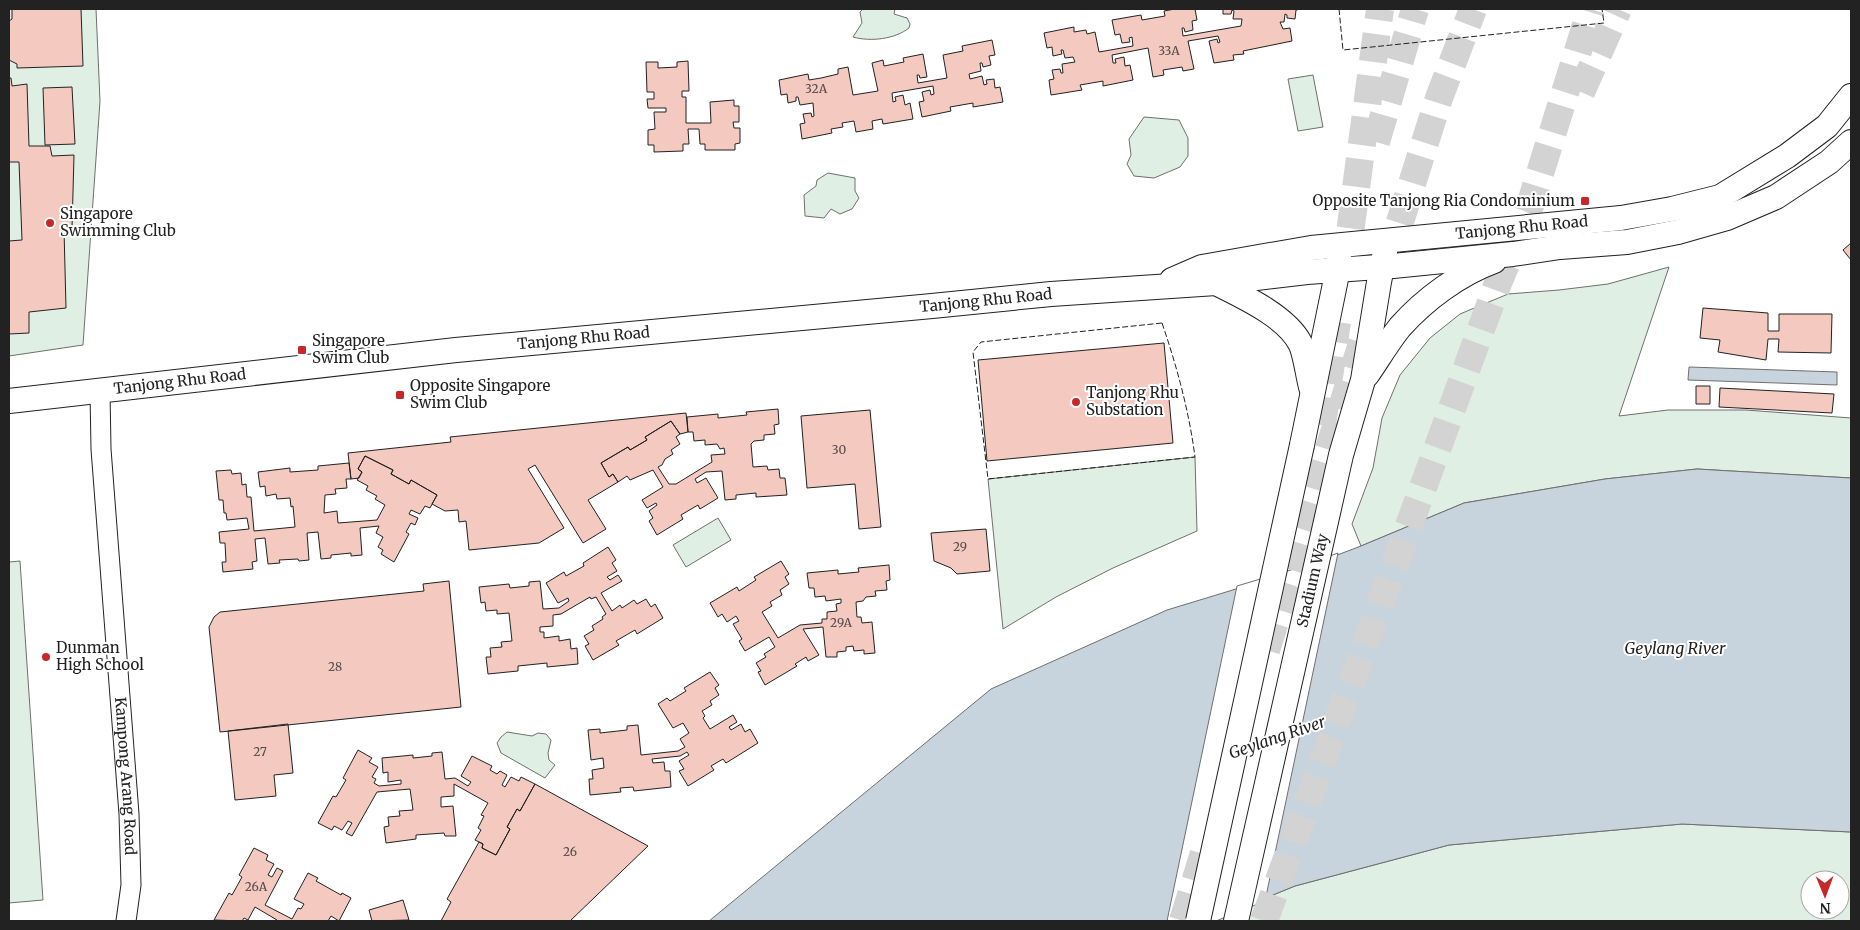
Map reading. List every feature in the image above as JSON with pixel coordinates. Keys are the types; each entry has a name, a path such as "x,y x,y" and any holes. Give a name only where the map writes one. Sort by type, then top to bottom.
{"street":[{"name":"Tanjong Rhu Road","path":"1159,286 1202,267 1340,244 1621,218 1672,209 1720,197 1788,156 1827,126 1851,96"},
{"name":"Tanjong Rhu Road","path":"9,401 456,350 1051,294 1216,283 1338,269 1627,242 1678,232 1727,218 1776,197 1829,162 1851,142"},
{"name":"Stadium Way","path":"1236,921 1341,455 1364,380 1379,282 1388,240"},
{"path":"1198,921 1302,445 1338,269 1340,244"},
{"path":"1364,380 1400,328 1431,298 1478,267 1513,254"},
{"path":"1216,283 1258,304 1283,322 1300,343 1312,394"},
{"name":"Kampong Arang Road","path":"100,392 101,449 128,814 131,885 126,921"}],"green space":[{"name":"Singapore Swimming Club","path":"9,9 96,9 100,101 83,345 9,356"},
{"path":"863,9 895,9 894,14 907,18 910,24 909,28 890,37 867,39 853,37 862,23 860,12"},
{"path":"1313,75 1323,127 1298,131 1288,79"},
{"path":"1144,117 1179,120 1188,138 1188,156 1180,167 1154,178 1134,176 1127,164 1131,155 1129,139"},
{"path":"828,173 855,178 855,191 859,198 852,209 840,214 831,209 824,218 805,216 804,195 816,186 817,180"},
{"path":"1669,267 1619,416 1668,410 1746,410 1851,418 1851,478 1697,469 1605,479 1464,503 1361,546 1352,524 1373,468 1382,418 1400,375 1430,338 1460,314 1508,294 1608,284"},
{"path":"1195,457 1197,531 1113,568 1056,597 1003,629 988,479"},
{"path":"718,518 731,540 686,567 673,545"},
{"path":"20,561 43,900 9,903 9,562"},
{"path":"507,732 532,736 538,733 546,734 551,740 548,753 549,760 555,765 545,778 501,753 497,743"},
{"path":"1682,824 1851,832 1851,921 1209,921 1295,886 1449,845"}],"water":[{"path":"1689,367 1837,372 1837,385 1688,380"},
{"name":"Geylang River","path":"1697,469 1851,478 1851,832 1682,824 1449,845 1295,886 1209,921 709,921 991,689 1167,610 1295,571 1464,503 1605,479"}],"pier":[{"path":"1338,553 1265,901 1216,921 1167,921 1237,586 1294,569"}],"building":[{"path":"12,9 81,9 83,66 17,68 17,64 9,60 9,21 12,19"},
{"path":"1195,9 1197,20 1192,21 1193,30 1185,32 1184,28 1182,28 1183,36 1241,26 1242,19 1233,19 1234,11 1232,10 1231,14 1223,14 1223,9 1301,9 1296,10 1295,19 1287,18 1285,14 1284,22 1280,22 1283,29 1290,28 1292,41 1243,51 1244,54 1233,55 1234,60 1214,63 1209,41 1217,39 1218,43 1220,42 1218,36 1188,41 1194,69 1183,71 1182,67 1163,70 1164,75 1153,77 1148,48 1112,55 1113,63 1116,63 1115,59 1124,57 1125,66 1130,65 1133,80 1103,86 1103,81 1080,85 1082,90 1051,95 1049,80 1054,79 1052,70 1060,69 1061,73 1063,73 1062,64 1075,62 1073,57 1065,58 1063,50 1061,50 1062,54 1053,56 1052,47 1047,48 1044,33 1074,27 1074,32 1086,30 1087,34 1095,32 1099,52 1133,46 1132,37 1129,38 1130,42 1122,43 1120,34 1115,35 1112,20 1141,15 1142,20 1165,16 1164,11"},
{"path":"992,40 995,55 989,56 991,65 983,67 982,63 980,63 981,71 969,74 970,79 982,76 984,85 987,84 986,80 994,79 995,88 1000,87 1003,102 973,107 973,103 950,107 951,111 922,117 919,102 924,101 922,92 930,90 931,95 934,94 933,86 892,93 893,102 896,101 895,97 903,95 905,105 910,103 913,119 883,124 882,119 872,121 873,129 856,132 854,121 842,123 843,127 831,129 832,133 802,139 800,124 805,123 803,114 811,113 812,117 814,116 813,103 800,105 798,97 796,97 796,101 788,103 787,94 781,95 779,80 808,74 809,80 821,78 838,74 838,69 848,67 853,95 878,91 872,63 883,60 884,66 904,62 903,58 923,54 927,77 920,78 917,75 918,83 947,78 943,55 963,51 962,46"},
{"path":"688,61 689,91 682,91 682,97 686,97 686,123 711,123 710,102 734,100 734,106 739,106 739,122 733,122 734,128 740,128 740,143 735,144 735,150 705,150 705,144 700,144 699,129 688,129 689,144 683,144 683,151 654,152 654,145 648,145 648,130 655,129 654,112 666,112 666,108 648,108 647,99 654,99 654,92 647,92 646,62 658,62 658,68 677,67 677,62"},
{"path":"9,78 11,78 12,86 27,84 29,146 50,146 52,156 74,155 72,229 64,229 66,308 29,312 29,333 9,334 9,241 22,240 19,162 9,162"},
{"path":"72,87 75,144 45,145 43,88"},
{"path":"1851,243 1851,260 1843,250"},
{"path":"1703,308 1768,313 1768,331 1779,331 1779,314 1832,314 1831,353 1778,352 1779,339 1768,339 1766,360 1718,352 1720,340 1700,338"},
{"name":"Tanjong Rhu Substation","path":"1164,343 1173,443 987,461 978,360"},
{"path":"1696,386 1710,386 1710,404 1696,404"},
{"path":"1720,388 1834,394 1832,413 1719,407"},
{"path":"778,409 779,424 774,425 775,434 764,435 764,440 754,441 751,444 753,467 767,466 768,470 779,469 780,478 785,478 787,495 756,497 756,493 736,495 736,499 725,500 722,471 706,472 695,479 697,483 706,478 718,498 700,509 698,505 681,515 683,519 657,535 649,521 653,518 649,511 657,505 656,503 647,508 642,500 663,487 653,470 630,480 627,476 618,482 613,474 609,477 601,463 628,447 630,450 647,440 645,437 671,421 680,434 676,437 680,444 671,450 673,454 658,467 669,484 676,484 712,462 711,455 725,454 724,448 720,449 717,444 705,445 705,440 694,441 693,432 688,432 687,417 718,414 718,418 747,415 746,412"},
{"path":"870,410 881,527 859,529 855,484 807,488 801,416"},
{"path":"686,413 688,432 680,434 671,421 645,437 647,440 630,450 628,447 601,463 609,477 613,474 618,482 588,500 606,529 583,543 535,465 528,469 564,528 539,543 469,550 466,521 459,522 458,510 445,511 432,504 437,495 411,480 409,484 391,474 393,470 365,456 358,469 362,472 359,478 351,479 348,453 451,442 450,437"},
{"path":"365,456 393,470 391,474 409,484 411,480 437,495 430,508 425,506 420,514 411,510 409,514 418,518 415,525 411,523 406,532 409,534 394,562 381,554 383,550 378,547 383,537 376,533 379,526 360,528 362,555 351,556 351,553 331,555 331,558 321,559 318,532 307,533 309,560 279,560 280,563 268,564 265,538 255,539 257,561 252,562 253,569 223,572 222,562 226,562 225,543 220,543 219,532 249,529 247,518 227,520 226,513 224,513 223,500 219,500 216,471 231,470 232,474 241,473 242,485 246,484 247,497 251,497 254,531 295,527 293,506 291,507 290,498 277,499 276,494 266,496 265,486 260,487 258,472 290,468 290,472 318,470 318,466 349,463 351,479 346,479 347,488 335,489 336,494 325,495 324,513 337,511 338,523 377,520 385,505 375,499 377,496 366,490 368,486 357,480 362,472 358,469"},
{"path":"986,529 990,571 957,574 951,568 934,561 931,533"},
{"path":"608,547 616,560 612,563 617,571 607,577 610,580 618,575 622,581 601,593 612,611 620,605 622,608 634,600 637,604 646,599 651,607 655,604 663,618 637,634 635,630 616,641 619,645 593,660 585,646 589,644 584,636 594,630 592,626 603,619 602,617 606,614 596,597 591,599 590,597 561,614 553,615 553,626 540,627 540,632 544,632 544,638 559,636 559,641 570,639 571,649 577,648 578,664 547,667 547,663 518,666 518,671 488,674 486,657 491,657 490,648 502,647 501,642 512,641 509,613 497,614 497,610 486,611 485,602 481,603 479,587 509,584 510,588 529,586 529,582 540,581 543,609 559,608 569,601 568,598 558,603 546,583 564,572 566,576 584,566 583,563"},
{"path":"781,561 789,574 785,577 789,584 780,590 782,595 770,602 772,606 762,612 778,638 800,625 822,623 822,619 827,619 827,612 837,611 836,604 841,603 841,599 826,601 825,596 815,597 814,588 809,588 807,573 838,570 838,574 859,572 858,568 889,565 890,580 886,581 887,590 875,591 876,596 866,597 863,601 856,602 857,617 861,617 862,623 872,622 875,653 864,654 864,650 854,651 853,646 846,647 846,651 837,652 837,657 826,657 823,627 803,629 819,655 808,661 806,657 795,664 797,666 765,685 758,672 761,671 756,663 766,657 764,654 775,647 769,637 745,651 739,641 742,639 733,624 739,621 736,616 727,622 722,614 718,617 710,603 737,587 739,591 756,580 754,577"},
{"path":"449,581 461,707 220,732 209,627 214,617 220,612 424,591 423,584"},
{"path":"710,672 719,685 715,688 719,695 710,701 712,705 702,711 705,716 703,718 710,729 733,715 737,722 729,727 731,730 741,724 745,732 750,729 758,743 726,763 723,759 711,766 714,770 688,786 679,771 684,769 679,761 689,755 687,752 680,756 652,759 653,763 664,762 665,771 670,771 671,787 634,791 633,787 620,788 621,792 590,795 589,779 593,779 592,770 604,768 603,758 591,760 588,730 600,729 600,733 627,730 627,726 638,725 641,755 678,751 685,747 680,739 689,733 683,723 673,728 658,704 667,698 670,701 686,691 684,688"},
{"path":"288,724 293,773 274,775 276,796 235,800 228,731"},
{"path":"358,750 372,758 369,762 378,767 372,777 376,779 374,783 379,786 401,784 401,780 388,782 388,772 383,773 382,758 413,755 413,758 432,756 432,753 442,752 445,779 455,778 468,786 471,782 461,776 472,756 492,766 490,770 497,774 500,771 507,775 502,785 505,787 511,777 519,781 521,777 535,784 520,811 517,809 507,827 510,829 496,855 482,848 483,844 475,840 481,830 478,828 484,816 481,815 488,803 454,784 454,796 441,797 441,807 453,806 456,836 445,836 444,833 416,835 416,839 386,843 384,827 389,826 388,817 400,816 399,811 413,810 410,789 377,792 352,836 346,833 352,823 348,821 342,830 334,826 332,830 318,823 333,796 336,797 346,780 343,778"},
{"path":"535,784 648,846 570,921 441,921 451,902 447,899 479,842 483,844 482,848 496,855 510,829 507,827 517,809 520,811"},
{"path":"254,848 268,855 266,860 274,864 268,875 272,877 277,868 283,871 265,905 292,919 298,908 301,909 304,904 294,899 308,873 318,878 316,881 341,895 342,893 351,898 339,921 331,916 328,921 277,921 255,907 248,920 244,918 242,921 214,920 229,893 232,895 242,877 239,875"},
{"path":"403,900 409,920 372,921 369,910"}],"tunnel":[{"path":"1345,270 1380,9"},
{"path":"1376,142 1415,9"},
{"path":"1387,263 1439,98 1473,9"},
{"path":"1264,921 1498,283 1528,212 1591,9"},
{"path":"1581,92 1618,9"},
{"path":"1322,425 1337,322"},
{"path":"1266,650 1364,337"},
{"path":"1183,921 1204,853"}],"fence":[{"path":"1339,9 1343,50 1604,23 1602,9"},
{"path":"1162,323 1182,389 1195,457 988,479 973,352 981,342 1162,323"}],"place":[{"name":"Opposite Tanjong Ria Condominium","path":"1585,201"},
{"name":"Singapore Swimming Club","path":"50,223"},
{"name":"Singapore Swim Club","path":"302,350"},
{"name":"Opposite Singapore Swim Club","path":"400,395"},
{"name":"Tanjong Rhu Substation","path":"1076,402"},
{"name":"Dunman High School","path":"46,657"}]}
